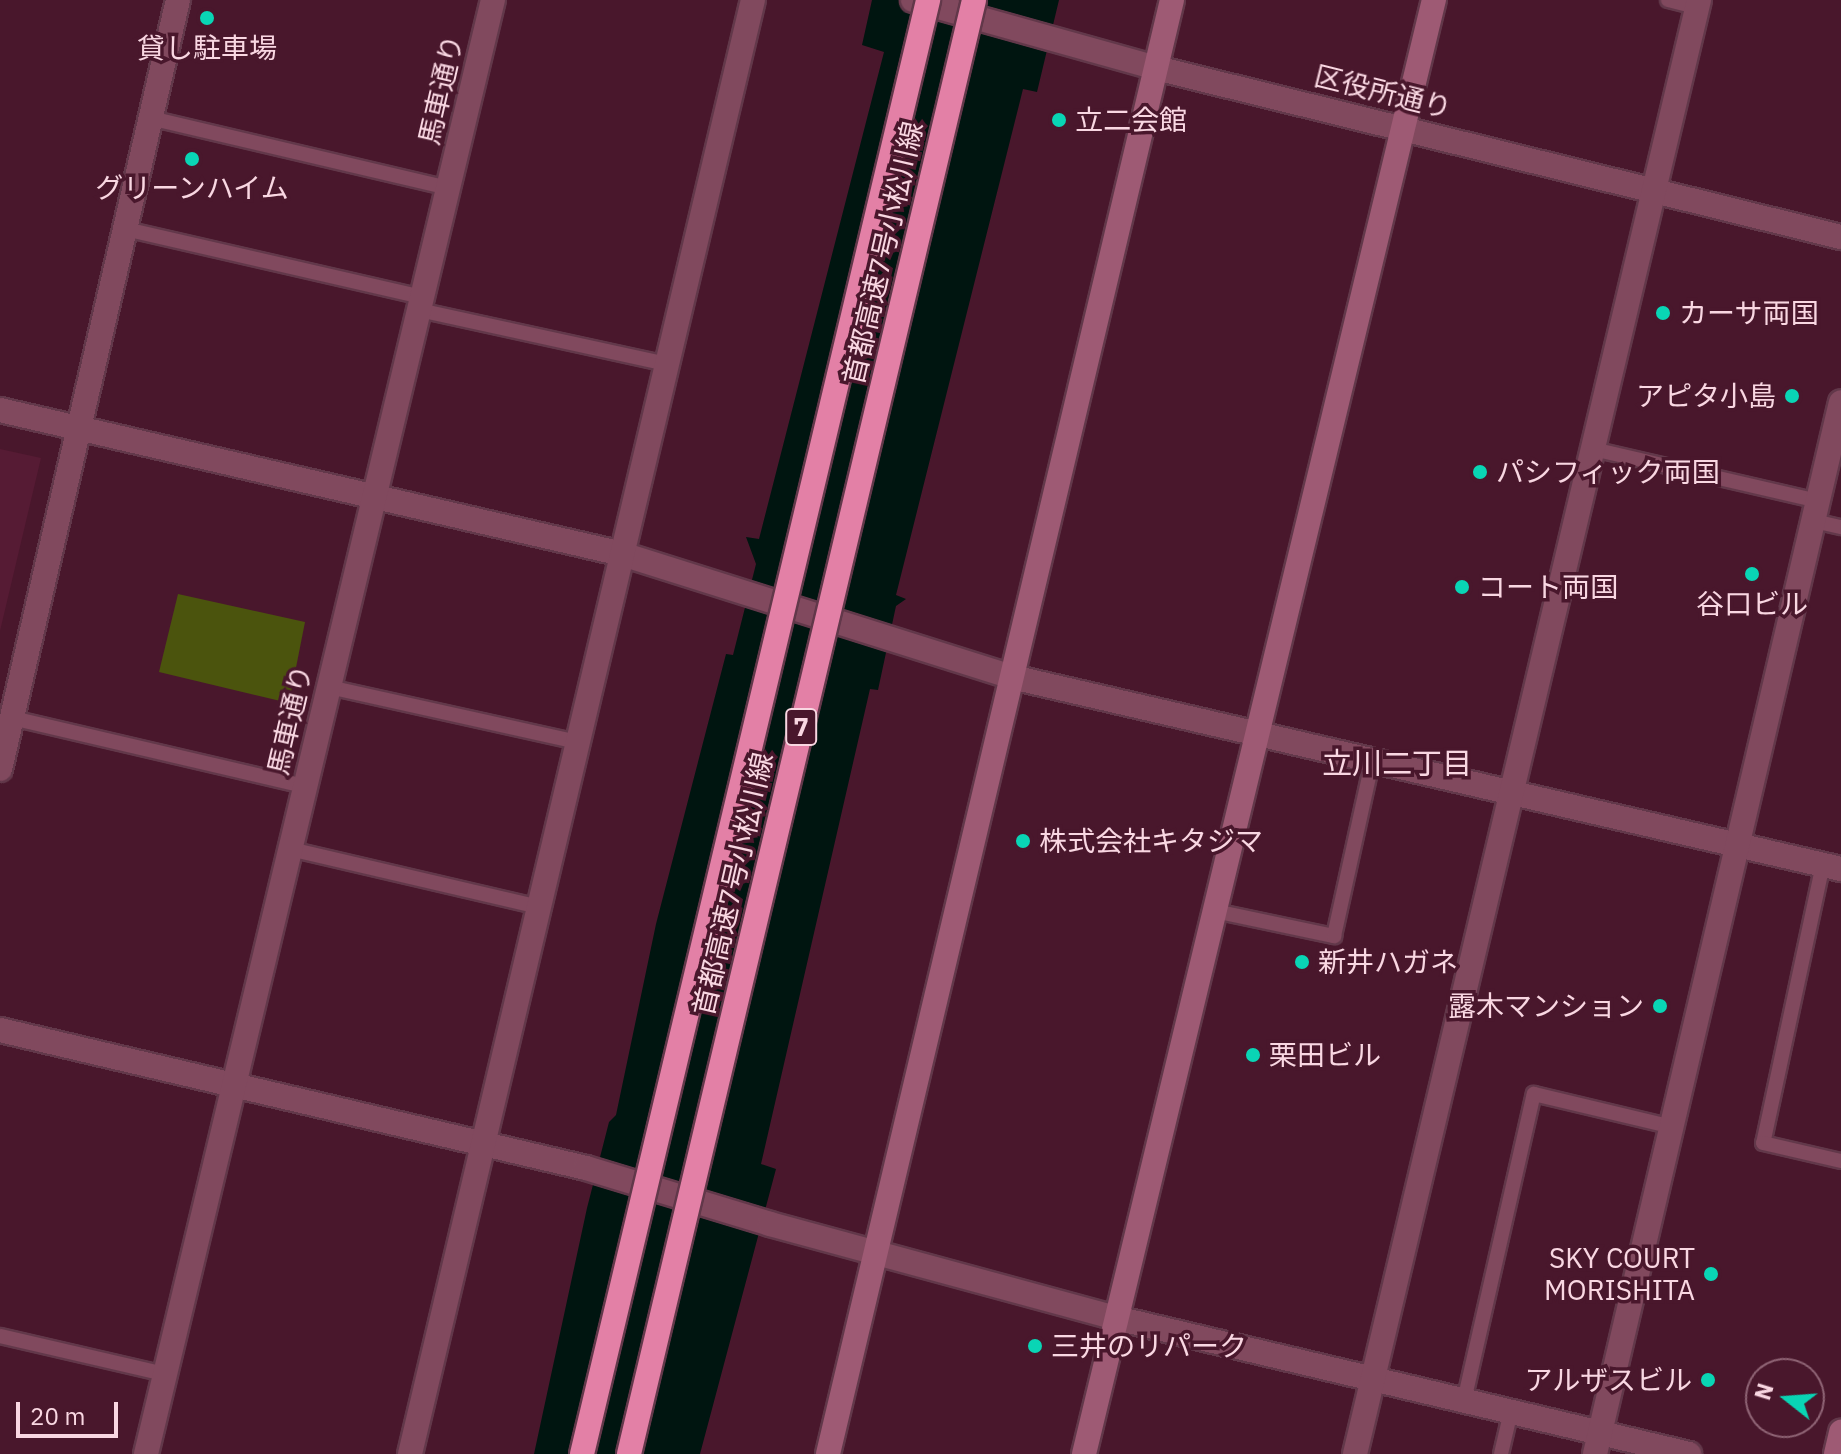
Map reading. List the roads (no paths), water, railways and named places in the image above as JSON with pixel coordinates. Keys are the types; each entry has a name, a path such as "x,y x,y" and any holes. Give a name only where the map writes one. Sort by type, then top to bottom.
{"highway":[{"name":"首都高速7号小松川線","path":"582,1454 928,0"},
{"name":"首都高速7号小松川線","path":"629,1454 974,0"}],"street":[{"path":"0,769 178,0"},
{"name":"馬車通り","path":"146,1454 493,0"},
{"path":"410,1454 753,0"},
{"name":"区役所通り","path":"913,0 1156,68 1841,237"},
{"path":"828,1454 1172,0"},
{"path":"1084,1454 1434,0"},
{"path":"1355,1454 1698,4"},
{"path":"1597,1443 1841,402"},
{"path":"0,410 374,500 622,554 896,637 1012,677 1511,796 1832,867"},
{"path":"0,1030 586,1168 770,1224 1116,1318 1373,1381 1511,1411 1597,1443 1689,1454"},
{"path":"1836,1454 1841,1432"}],"lane":[{"path":"1668,0 1698,4"},
{"path":"150,118 448,188"},
{"path":"125,229 666,364"},
{"path":"1593,449 1816,511 1841,527"},
{"path":"329,687 578,742"},
{"path":"12,718 305,786"},
{"path":"1215,911 1334,936 1372,763"},
{"path":"290,849 539,907"},
{"path":"1832,867 1763,1143 1841,1161"},
{"path":"1464,1401 1534,1094 1672,1127"},
{"path":"0,1336 165,1374"},
{"path":"1501,1454 1511,1411"}],"place":[{"name":"貸し駐車場","path":"207,18"},
{"name":"立二会館","path":"1059,120"},
{"name":"グリーンハイム","path":"192,159"},
{"name":"カーサ両国","path":"1663,313"},
{"name":"アピタ小島","path":"1792,396"},
{"name":"パシフィック両国","path":"1480,472"},
{"name":"谷口ビル","path":"1752,574"},
{"name":"コート両国","path":"1462,587"},
{"name":"株式会社キタジマ","path":"1023,841"},
{"name":"新井ハガネ","path":"1302,962"},
{"name":"露木マンション","path":"1660,1006"},
{"name":"栗田ビル","path":"1253,1055"},
{"name":"SKY COURT MORISHITA","path":"1711,1274"},
{"name":"三井のリパーク","path":"1035,1346"},
{"name":"アルザスビル","path":"1708,1380"}],"district":[{"name":"立川二丁目","path":"1397,763"}]}
